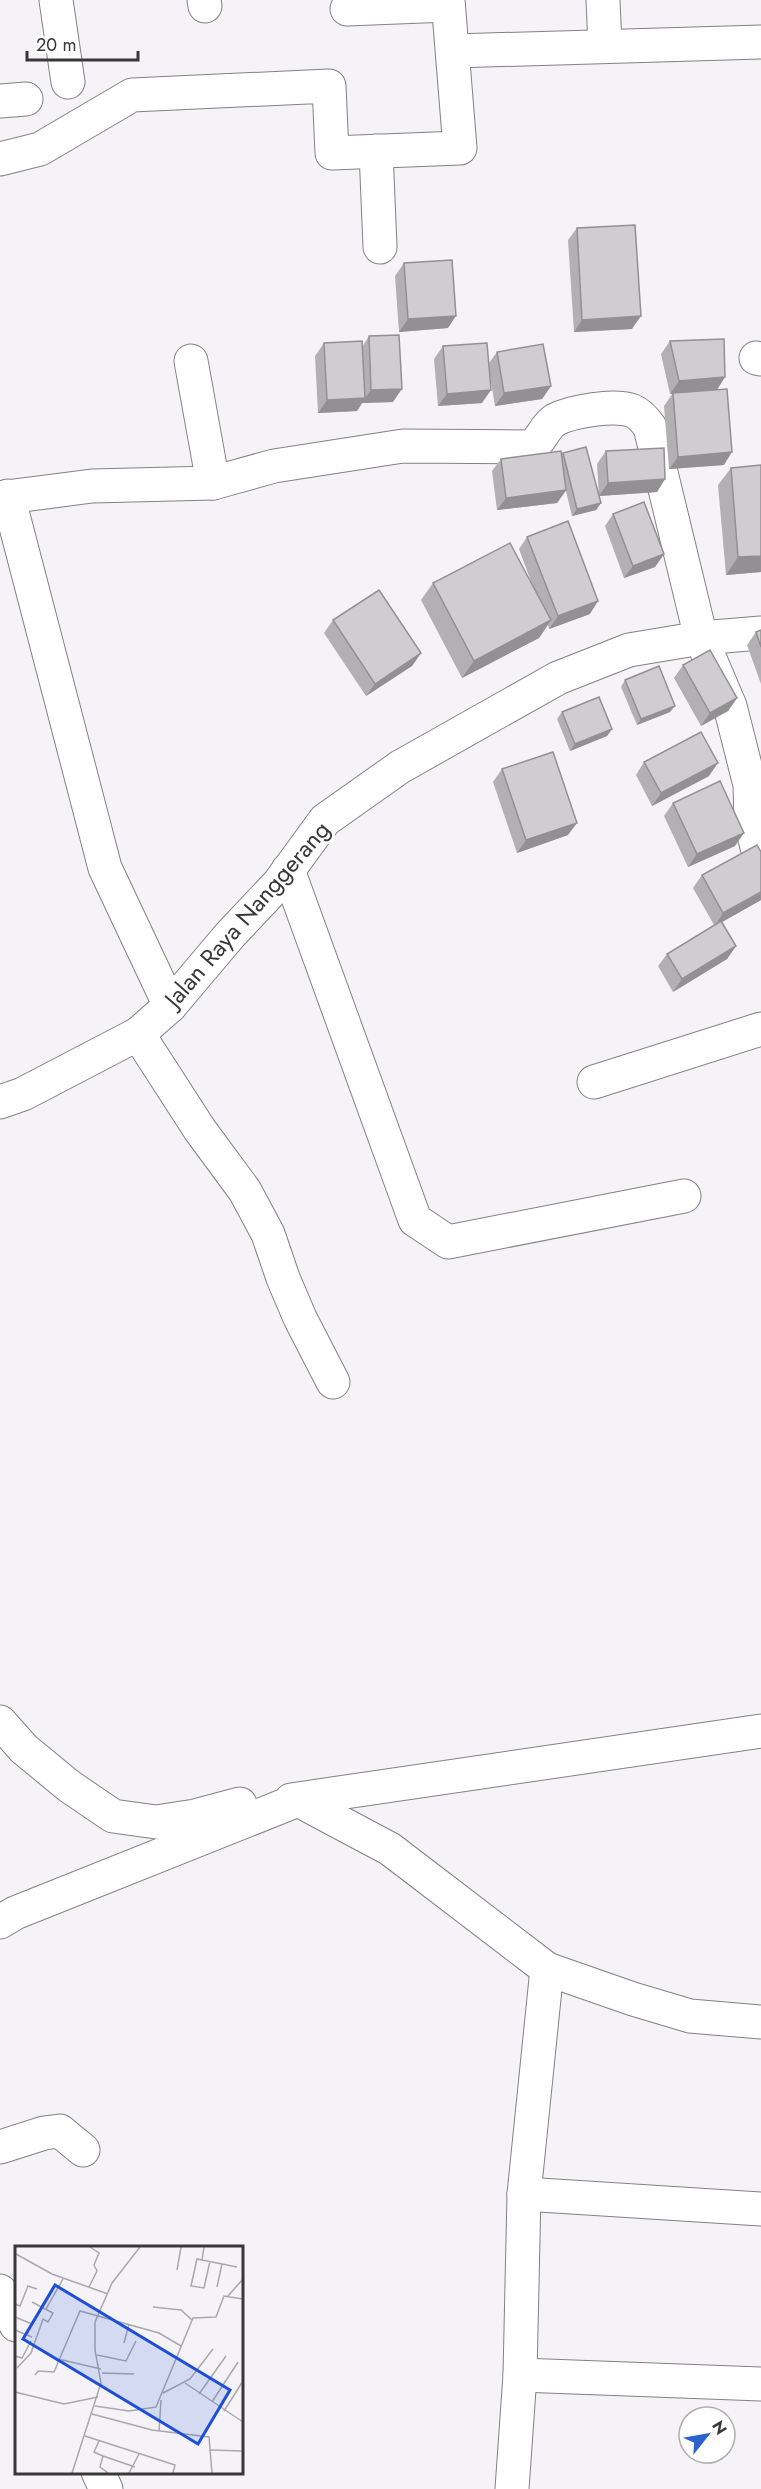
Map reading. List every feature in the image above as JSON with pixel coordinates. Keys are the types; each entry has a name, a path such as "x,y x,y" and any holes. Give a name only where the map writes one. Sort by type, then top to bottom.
{"street":[{"path":"56,0 68,82"},
{"path":"603,0 605,46"},
{"path":"0,159 40,149 132,95 329,86 332,153 460,147 448,2 347,9"},
{"path":"453,51 761,42"},
{"path":"376,151 380,247"},
{"path":"191,361 213,483"},
{"path":"170,1006 105,868 4,497 92,486 213,483 274,466 403,446 530,447 537,443 544,431 555,420 604,408 633,411 644,418 650,427 701,638 730,706 750,785 751,824 761,862"},
{"name":"Jalan Raya Nanggerang","path":"0,1102 23,1094 138,1034 170,1006 230,935 279,883 325,820 400,767 475,727 558,678 629,650 701,638 761,633"},
{"path":"288,870 415,1220 448,1242 684,1196"},
{"path":"594,1082 761,1029"},
{"path":"138,1034 200,1130 245,1191 268,1234 283,1278 300,1317 333,1382"},
{"path":"0,1722 24,1749 69,1786 113,1816 156,1822 195,1816 231,1805 298,1800 761,1731"},
{"path":"0,1922 15,1913 298,1800 390,1849 547,1969 690,2016 761,2022"},
{"path":"512,2489 520,2375 524,2193 547,1969"},
{"path":"0,2147 44,2133 60,2131 83,2150"},
{"path":"524,2193 761,2209"},
{"path":"520,2375 761,2384"},
{"path":"99,2474 106,2489"}],"building":[{"path":"635,225 641,316 582,320 577,228"},
{"path":"452,260 456,316 408,319 404,263"},
{"path":"399,335 402,389 371,390 369,336"},
{"path":"724,339 725,377 679,381 670,341"},
{"path":"362,341 365,398 327,400 324,343"},
{"path":"487,343 491,390 447,394 443,346"},
{"path":"543,344 551,386 504,393 497,352"},
{"path":"727,389 732,452 678,457 673,393"},
{"path":"586,447 601,503 577,509 563,453"},
{"path":"664,448 665,479 608,483 606,451"},
{"path":"561,451 566,490 506,498 501,459"},
{"path":"761,465 761,556 738,557 731,468"},
{"path":"644,502 664,554 633,566 613,514"},
{"path":"568,521 598,601 558,616 527,537"},
{"path":"510,543 551,620 474,661 433,583"},
{"path":"379,590 421,653 375,684 333,620"},
{"path":"761,630 761,647 756,632"},
{"path":"710,650 737,698 710,713 683,665"},
{"path":"659,666 675,706 641,719 625,680"},
{"path":"599,697 612,729 575,744 562,712"},
{"path":"701,732 718,763 661,793 644,762"},
{"path":"553,752 577,823 526,840 502,769"},
{"path":"720,781 744,833 697,854 673,803"},
{"path":"757,845 761,852 761,892 723,913 702,875"},
{"path":"721,921 736,946 682,979 667,954"}]}
